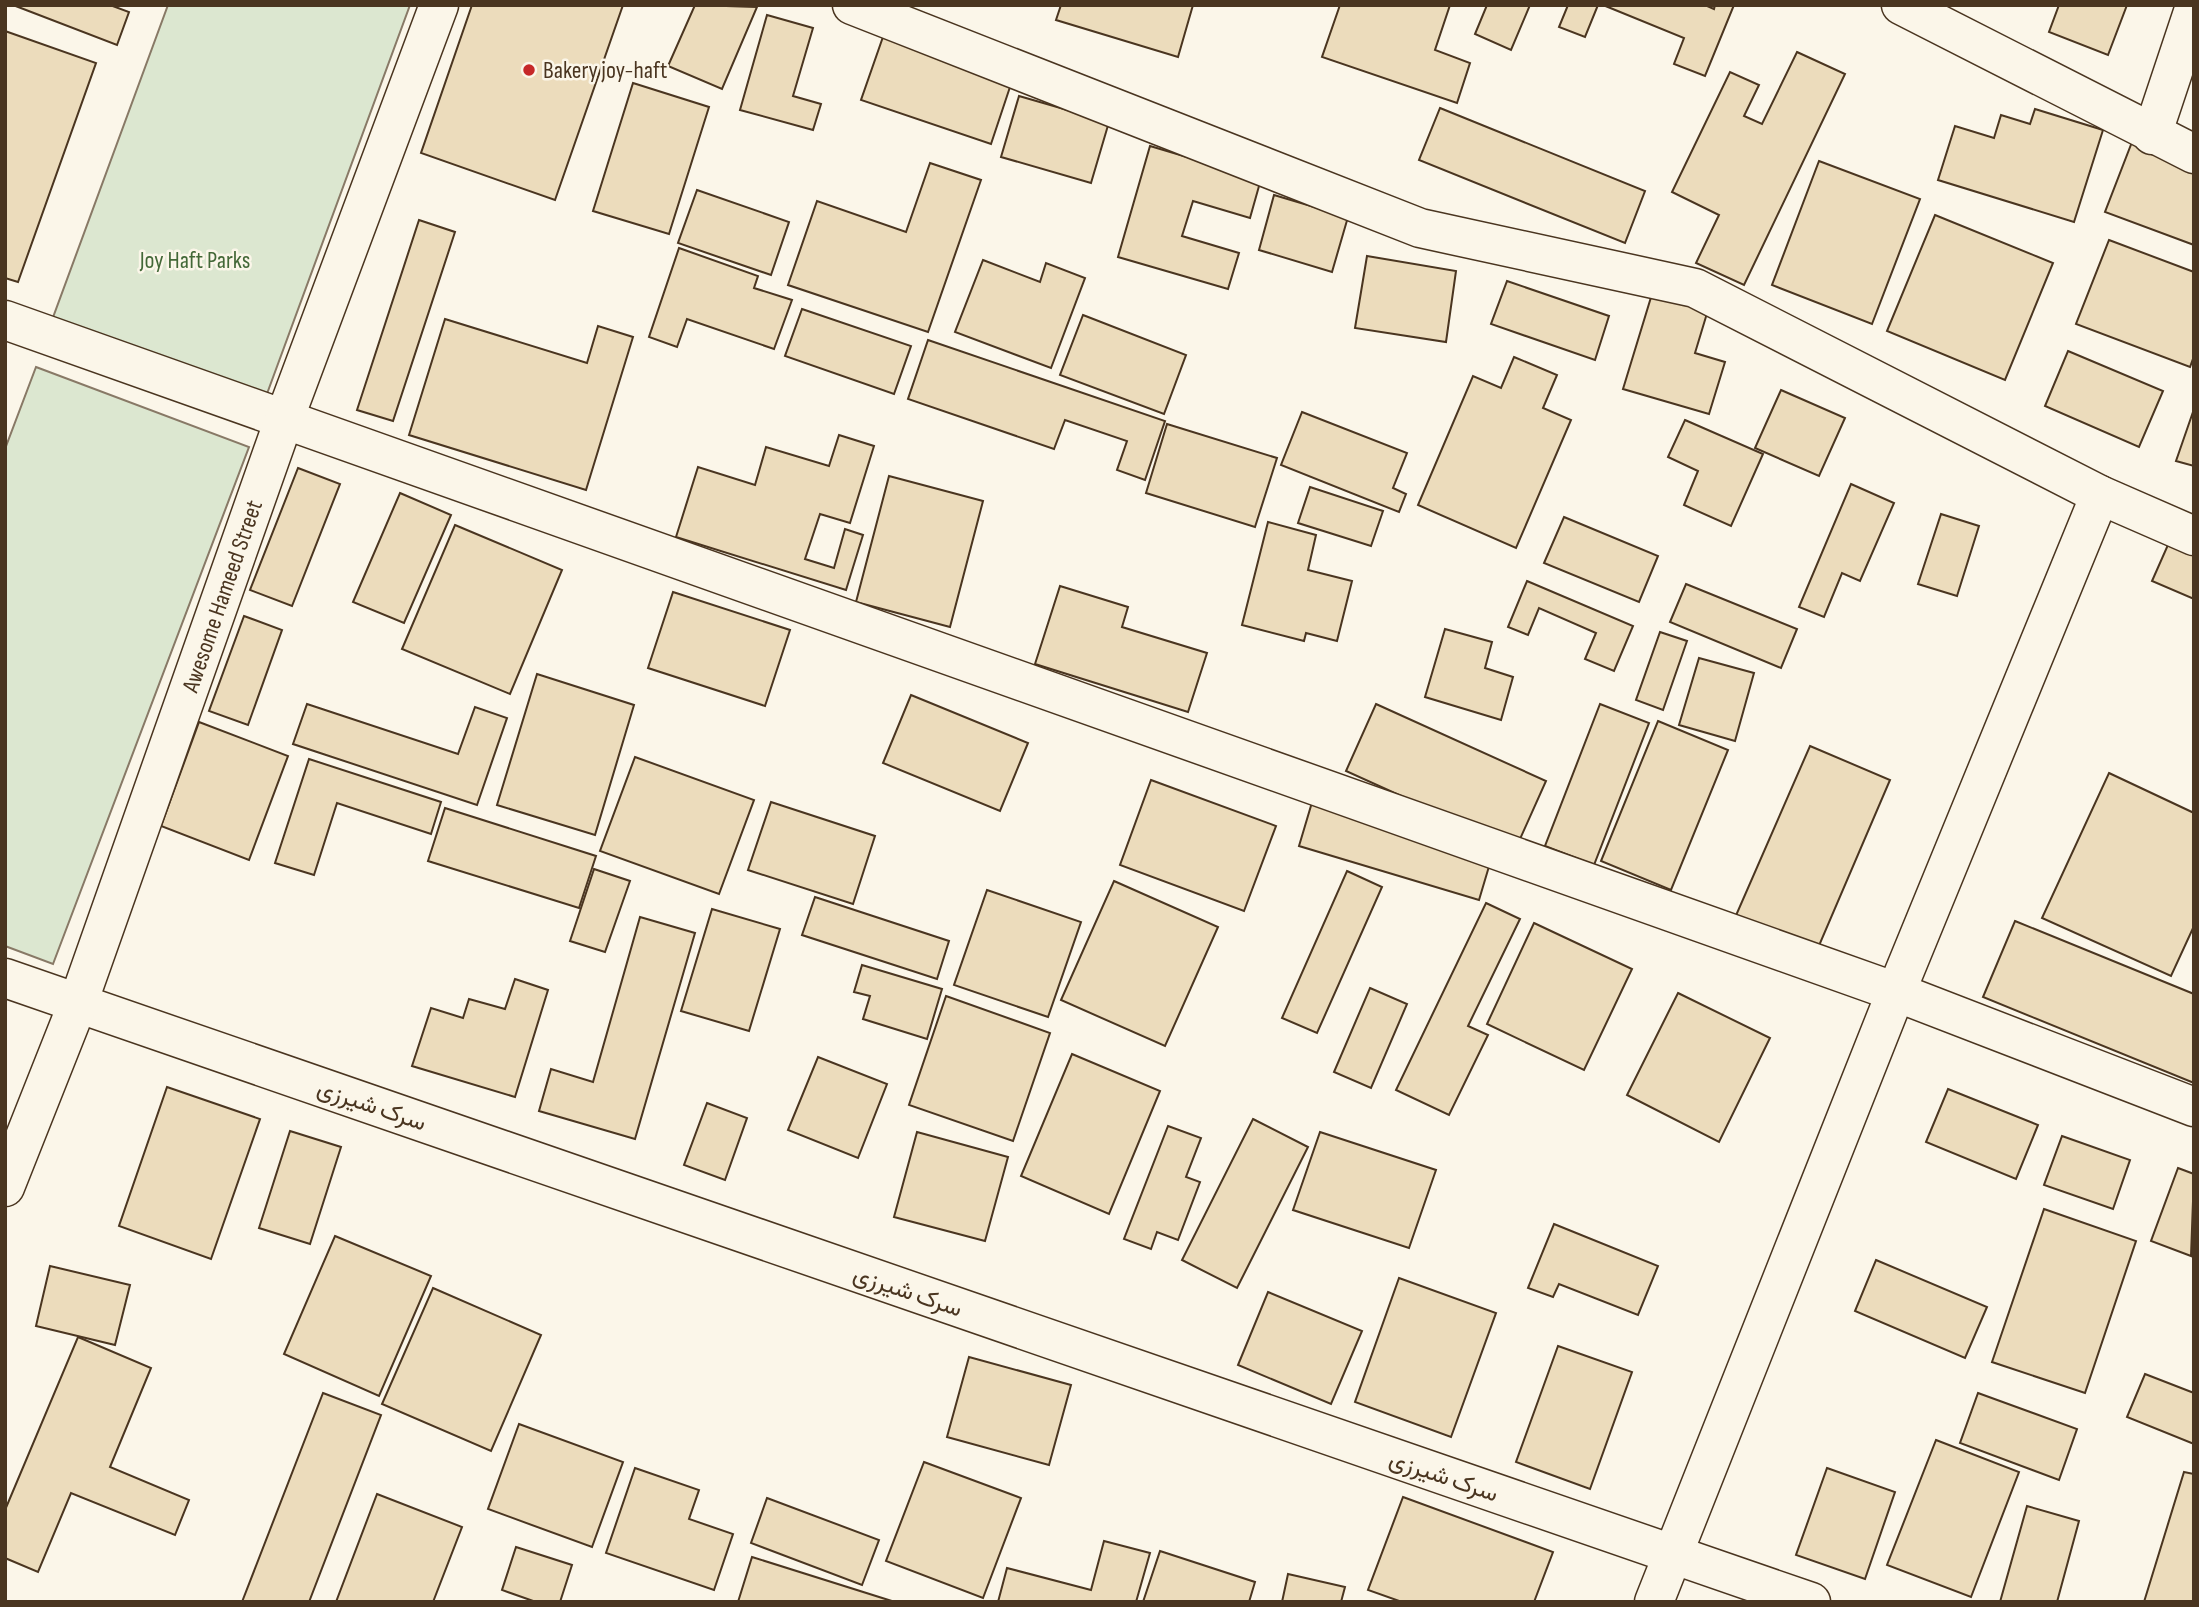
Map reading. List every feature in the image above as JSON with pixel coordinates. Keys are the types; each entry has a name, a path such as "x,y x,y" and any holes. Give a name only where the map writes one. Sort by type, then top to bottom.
{"street":[{"name":"Awesome Hameed Street","path":"5,1187 78,1003 285,417 439,5"},
{"path":"852,5 1420,228 1695,288 2100,495 2194,536"},
{"path":"1901,5 2086,97 2152,135 2194,154"},
{"path":"2152,135 2194,9"},
{"path":"5,320 285,417 1896,992 2194,1107"},
{"path":"1654,1602 1896,992 2100,495"},
{"name":"سرک شیرزی","path":"5,978 1811,1602"}],"green space":[{"name":"Joy Haft Parks","path":"168,5 410,5 261,410 48,331"},
{"path":"36,367 249,447 53,964 5,946 5,449"}],"building":[{"path":"13,5 110,5 129,12 117,45"},
{"path":"472,5 623,5 555,200 421,153"},
{"path":"695,5 757,7 722,89 668,66"},
{"path":"1061,5 1193,5 1178,57 1056,20"},
{"path":"1340,5 1450,5 1435,50 1470,63 1457,103 1322,57"},
{"path":"1487,5 1530,5 1511,50 1475,34"},
{"path":"1568,5 1598,5 1585,37 1559,27"},
{"path":"1603,5 1705,5 1714,9 1715,5 1734,5 1705,76 1674,64 1684,38"},
{"path":"2059,5 2127,5 2108,55 2049,32"},
{"path":"767,15 813,28 793,96 821,104 813,130 740,110"},
{"path":"5,31 96,63 18,282 5,278"},
{"path":"884,34 1013,78 991,144 861,100"},
{"path":"1797,52 1845,74 1744,285 1696,263 1719,215 1672,192 1730,72 1759,85 1744,116 1762,124"},
{"path":"633,83 709,107 669,234 593,211"},
{"path":"1019,96 1109,122 1091,183 1001,157"},
{"path":"1440,108 1645,191 1625,243 1419,160"},
{"path":"2035,109 2103,130 2074,222 1938,180 1955,126 1994,138 2001,115 2030,124"},
{"path":"2132,142 2194,165 2194,245 2105,212"},
{"path":"1150,146 1261,179 1250,218 1193,201 1182,236 1239,253 1228,289 1118,257"},
{"path":"1819,161 1920,199 1872,324 1772,285"},
{"path":"930,163 981,180 928,332 788,285 817,201 906,232"},
{"path":"697,190 789,222 771,275 678,243"},
{"path":"1274,195 1348,217 1332,272 1259,250"},
{"path":"1935,215 2053,263 2005,380 1887,331"},
{"path":"419,220 455,232 393,421 357,410"},
{"path":"2109,240 2194,272 2194,356 2190,367 2076,324"},
{"path":"679,248 758,276 754,288 792,300 774,349 687,319 677,347 649,337"},
{"path":"1367,256 1456,271 1446,342 1355,328"},
{"path":"983,260 1040,282 1046,263 1085,278 1051,368 955,332"},
{"path":"1507,281 1609,316 1595,360 1491,324"},
{"path":"1652,294 1708,310 1695,353 1725,362 1709,414 1623,389"},
{"path":"802,309 911,346 894,394 785,356"},
{"path":"1083,315 1186,355 1164,414 1060,375"},
{"path":"445,319 587,363 598,326 633,337 586,490 409,435"},
{"path":"928,340 1165,421 1145,480 1117,470 1127,441 1065,420 1054,449 908,399"},
{"path":"2068,351 2163,391 2139,447 2045,406"},
{"path":"1514,357 1557,375 1543,408 1571,420 1516,548 1418,505 1473,376 1501,388"},
{"path":"1781,390 1845,418 1819,476 1755,448"},
{"path":"2194,409 2194,466 2176,461"},
{"path":"1302,412 1407,453 1393,488 1406,494 1399,512 1281,465"},
{"path":"1685,420 1763,454 1731,526 1684,505 1698,471 1668,457"},
{"path":"1167,424 1277,458 1255,527 1146,493"},
{"path":"839,435 874,446 850,523 820,514 805,559 834,568 845,529 863,535 846,590 676,537 698,467 755,485 766,447 829,466"},
{"path":"298,468 340,484 292,606 250,590"},
{"path":"889,476 983,501 950,627 856,602"},
{"path":"1851,484 1894,503 1860,581 1842,573 1824,617 1799,607"},
{"path":"1310,487 1383,511 1371,546 1298,523"},
{"path":"400,493 451,515 404,623 353,602"},
{"path":"1941,514 1979,526 1957,596 1918,584"},
{"path":"1564,517 1658,556 1639,602 1544,563"},
{"path":"1268,522 1316,535 1308,570 1352,581 1337,641 1306,633 1304,641 1242,625"},
{"path":"455,525 562,570 510,694 402,649"},
{"path":"2171,538 2194,547 2194,599 2152,581"},
{"path":"1527,581 1633,626 1614,671 1585,659 1596,633 1539,608 1528,635 1508,627"},
{"path":"1686,584 1797,629 1781,668 1670,622"},
{"path":"1060,586 1128,607 1122,627 1207,653 1188,712 1035,664"},
{"path":"673,592 790,630 765,706 648,668"},
{"path":"244,616 282,630 248,725 209,711"},
{"path":"1445,629 1492,642 1485,668 1513,677 1501,720 1425,697"},
{"path":"1660,632 1687,641 1663,710 1636,700"},
{"path":"1699,658 1754,673 1735,741 1679,725"},
{"path":"537,674 634,705 595,835 497,805"},
{"path":"911,695 1028,743 1000,811 883,763"},
{"path":"307,704 458,754 475,707 507,718 477,805 293,744"},
{"path":"1376,704 1546,781 1516,848 1346,771"},
{"path":"1600,704 1649,723 1594,865 1545,846"},
{"path":"1658,721 1728,750 1671,890 1601,861"},
{"path":"199,722 288,756 249,860 161,826"},
{"path":"1810,746 1890,780 1815,955 1734,920"},
{"path":"635,757 754,800 719,894 600,851"},
{"path":"309,759 441,802 431,834 337,803 314,875 275,863"},
{"path":"2109,773 2194,813 2194,926 2171,976 2042,918"},
{"path":"1151,780 1276,826 1244,911 1120,865"},
{"path":"1313,799 1493,853 1479,900 1299,846"},
{"path":"771,802 875,836 853,904 748,870"},
{"path":"445,808 596,856 579,908 428,861"},
{"path":"594,869 630,881 605,952 570,941"},
{"path":"1347,871 1382,887 1317,1033 1282,1018"},
{"path":"1114,881 1218,927 1165,1046 1061,1000"},
{"path":"987,890 1081,922 1048,1017 954,985"},
{"path":"815,897 949,941 937,979 802,935"},
{"path":"1486,903 1520,919 1468,1026 1488,1035 1449,1115 1396,1090"},
{"path":"712,909 780,929 749,1031 681,1011"},
{"path":"640,917 695,933 635,1139 539,1111 551,1069 593,1082"},
{"path":"2015,921 2194,994 2194,1083 1983,997"},
{"path":"1534,923 1632,969 1584,1070 1487,1024"},
{"path":"862,965 942,989 927,1039 863,1019 870,996 854,992"},
{"path":"515,979 548,990 515,1097 412,1066 431,1008 463,1018 469,999 505,1009"},
{"path":"1370,988 1407,1004 1371,1088 1334,1072"},
{"path":"1678,993 1770,1038 1719,1142 1627,1095"},
{"path":"946,996 1050,1033 1013,1141 909,1105"},
{"path":"1072,1054 1160,1091 1109,1214 1021,1176"},
{"path":"818,1057 887,1084 858,1158 788,1130"},
{"path":"167,1087 260,1119 211,1259 119,1226"},
{"path":"1948,1089 2038,1125 2016,1179 1926,1142"},
{"path":"707,1103 747,1118 725,1180 684,1165"},
{"path":"1253,1119 1308,1147 1237,1288 1182,1260"},
{"path":"1168,1126 1201,1138 1186,1177 1200,1182 1178,1240 1157,1232 1151,1249 1124,1239"},
{"path":"290,1131 341,1147 310,1244 259,1228"},
{"path":"917,1132 1008,1157 985,1241 894,1217"},
{"path":"1320,1132 1436,1170 1409,1248 1293,1210"},
{"path":"2062,1136 2130,1160 2113,1209 2044,1185"},
{"path":"2178,1168 2194,1174 2191,1256 2151,1241"},
{"path":"2044,1209 2136,1241 2085,1393 1992,1362"},
{"path":"1554,1224 1658,1266 1638,1315 1559,1284 1553,1297 1528,1288"},
{"path":"335,1236 431,1276 379,1396 284,1354"},
{"path":"1876,1260 1987,1307 1965,1358 1855,1311"},
{"path":"50,1266 130,1285 115,1345 36,1326"},
{"path":"1399,1278 1496,1313 1451,1437 1355,1402"},
{"path":"433,1288 541,1335 491,1451 382,1404"},
{"path":"1268,1292 1362,1331 1331,1404 1238,1365"},
{"path":"78,1337 151,1368 110,1467 189,1500 175,1535 71,1493 38,1572 5,1558 5,1510"},
{"path":"1558,1346 1632,1372 1590,1489 1516,1462"},
{"path":"969,1357 1071,1385 1049,1465 947,1437"},
{"path":"2145,1374 2194,1393 2194,1444 2127,1417"},
{"path":"323,1393 381,1415 309,1602 242,1602"},
{"path":"1978,1393 2077,1429 2059,1480 1960,1443"},
{"path":"519,1424 623,1462 592,1547 488,1509"},
{"path":"1936,1440 2019,1472 1971,1597 1887,1565"},
{"path":"924,1462 1021,1498 983,1598 886,1561"},
{"path":"635,1468 699,1490 689,1519 733,1534 714,1590 606,1553"},
{"path":"1827,1468 1895,1492 1865,1579 1796,1555"},
{"path":"2184,1472 2194,1474 2194,1602 2144,1602"},
{"path":"377,1494 462,1527 433,1602 336,1602"},
{"path":"1403,1497 1553,1552 1534,1602 1402,1602 1368,1590"},
{"path":"767,1498 879,1540 862,1585 751,1543"},
{"path":"2027,1506 2079,1521 2057,1602 2000,1602"},
{"path":"1104,1541 1150,1553 1136,1602 998,1602 1007,1568 1091,1590"},
{"path":"516,1547 572,1565 560,1602 536,1602 502,1590"},
{"path":"1160,1551 1255,1582 1249,1602 1143,1602"},
{"path":"752,1557 895,1602 738,1602"},
{"path":"1288,1574 1345,1587 1341,1602 1282,1602"}],"place":[{"name":"Bakery joy-haft","path":"529,70"}]}
